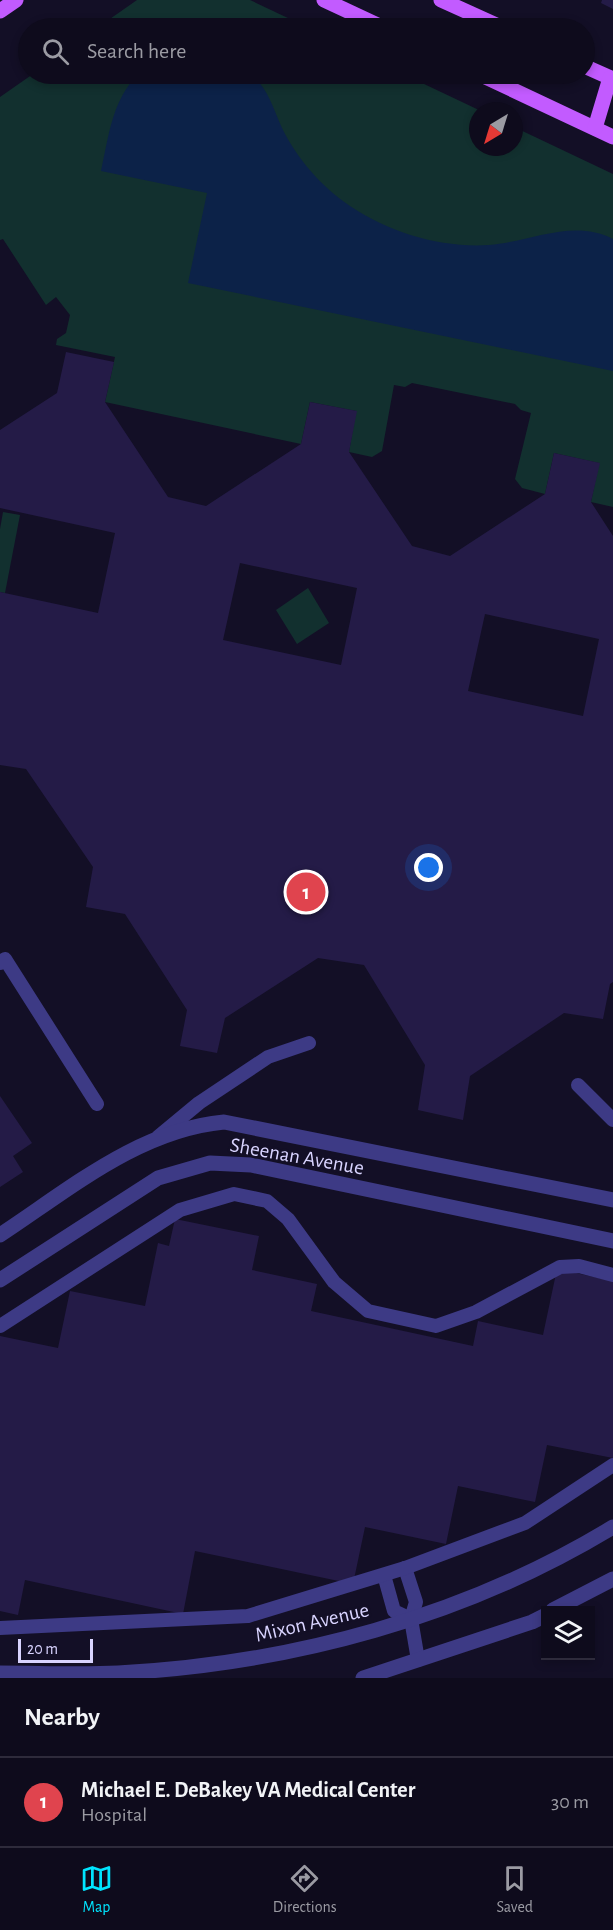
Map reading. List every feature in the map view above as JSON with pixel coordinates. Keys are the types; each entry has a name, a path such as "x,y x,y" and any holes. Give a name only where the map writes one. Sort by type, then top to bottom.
{"main road":[{"path":"0,11 16,0"},
{"path":"324,0 363,18"},
{"path":"441,0 481,18"},
{"path":"595,71 611,79 595,128"},
{"path":"500,84 613,137"}],"street":[{"name":"Sheenan Avenue","path":"0,1235 108,1164 158,1137 206,1124 235,1124 613,1200"},
{"name":"Sheenan Avenue","path":"0,1280 158,1178 175,1171 210,1163 250,1165 613,1241"},
{"name":"Mixon Avenue","path":"0,1673 52,1675 120,1673 229,1662 304,1649 411,1619 520,1577 574,1551 613,1527"},
{"path":"563,1606 613,1579"},
{"path":"363,1678 541,1618"}],"lane":[{"path":"0,963 5,960 97,1104"},
{"path":"158,1137 199,1103 268,1057 309,1042"},
{"path":"578,1085 613,1120"},
{"path":"0,1326 180,1210 234,1194 267,1201 288,1219 334,1282 368,1311 436,1326 476,1312 560,1267 579,1266 613,1275"},
{"path":"0,1628 248,1616 405,1568 525,1523 613,1465"},
{"path":"405,1568 416,1602 411,1619 418,1660"},
{"path":"384,1575 394,1611 411,1619"}],"green space":[{"path":"137,0 250,0 288,18 111,18"},
{"path":"19,84 424,84 469,105 469,156 523,156 523,131 613,174 613,507 591,502 599,463 554,453 545,494 522,488 515,479 531,413 521,410 515,404 412,383 405,387 394,385 382,451 372,457 349,452 356,411 310,402 301,444 105,402 115,357 56,345 57,339 66,333 70,315 56,297 46,305 3,239 0,240 0,97"},
{"path":"3,512 20,515 5,593 0,592 0,529"},
{"path":"308,588 329,623 297,644 276,610"}],"water":[{"path":"129,84 260,84 295,151 320,181 365,216 416,237 453,244 489,245 551,233 583,231 598,233 613,239 613,371 188,283 207,193 101,171 109,132 122,95"}],"building":[{"path":"602,0 613,0 613,9 601,3"},
{"path":"66,352 114,362 105,402 168,497 206,506 301,444 310,402 357,411 349,452 412,546 450,556 545,494 554,453 600,463 591,502 613,536 613,982 610,984 603,1019 564,1013 470,1076 463,1120 418,1110 425,1065 364,965 318,958 225,1018 217,1053 180,1046 187,1010 125,914 86,907 93,867 26,769 0,765 0,592 98,613 115,533 0,508 0,430 57,393","holes":["240,563 357,588 341,665 223,640","485,614 599,639 583,716 468,691"]},
{"path":"0,1096 32,1143 13,1156 23,1172 0,1187"},
{"path":"175,1219 259,1236 252,1270 317,1284 311,1311 473,1346 478,1321 543,1335 557,1269 613,1281 613,1458 547,1445 535,1502 458,1486 446,1544 365,1527 353,1584 195,1551 183,1614 25,1580 18,1615 0,1611 0,1336 58,1348 70,1291 145,1306 158,1243 169,1246"}],"place":[{"name":"Michael E. DeBakey VA Medical Center","path":"306,892"}]}
